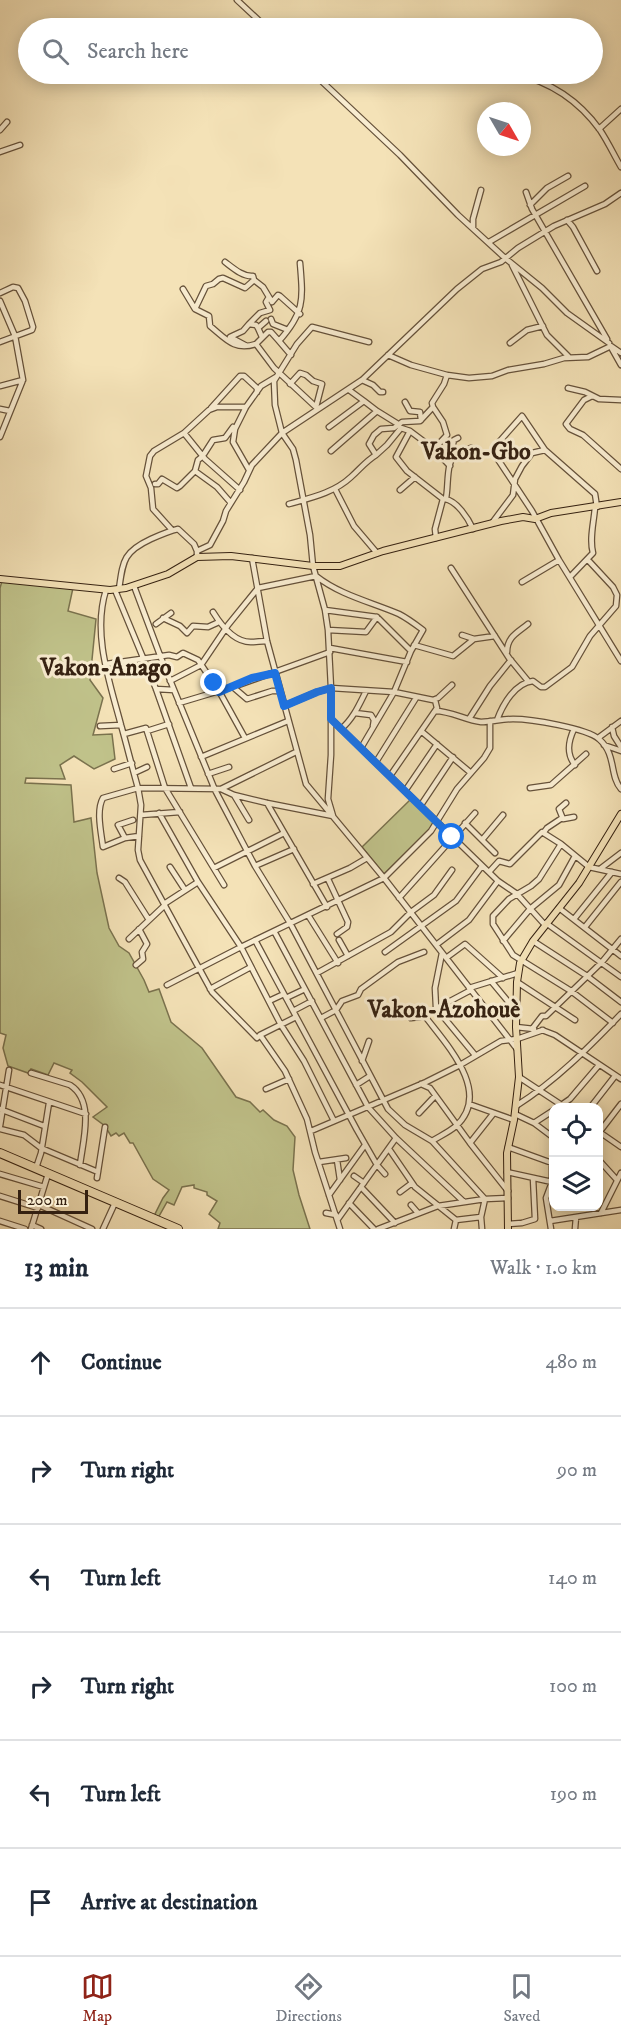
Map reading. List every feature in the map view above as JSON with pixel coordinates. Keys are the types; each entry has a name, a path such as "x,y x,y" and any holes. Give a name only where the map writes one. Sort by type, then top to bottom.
{"highway":[{"path":"0,1153 166,1229"},
{"path":"0,1158 178,1229"}],"main road":[{"path":"0,579 117,590 168,574 197,554 225,555 313,566 345,565 377,553 492,523 523,517 535,519 551,513 621,502"},
{"path":"508,1227 508,1147 515,1117 519,1077 517,1049 513,1040 516,1027 518,973 522,959 533,941 590,867 621,814"}],"street":[{"path":"237,0 256,18"},
{"path":"325,84 400,154 453,210 505,258 542,288 567,313 621,353"},
{"path":"547,84 561,91 580,107 599,129 621,167"},
{"path":"599,129 621,110"},
{"path":"0,130 7,122"},
{"path":"0,152 20,145"},
{"path":"530,205 547,188 568,176"},
{"path":"489,242 585,186"},
{"path":"473,228 472,219 481,190"},
{"path":"526,192 536,216 621,365"},
{"path":"191,788 156,689 117,590 127,554 139,545 172,530 180,530 197,554 210,545 255,460 282,434 317,408 362,380 457,289 482,269 497,264 545,232 605,204 621,193"},
{"path":"567,220 573,226 597,271"},
{"path":"225,262 240,272 250,277 253,276 272,302 280,296 300,314"},
{"path":"279,340 300,314 302,283 300,263"},
{"path":"512,264 547,335 571,358"},
{"path":"195,309 206,286 219,279 223,278 227,282 245,288 254,280"},
{"path":"0,293 15,286 20,291 33,327 32,330 0,342"},
{"path":"183,289 195,309 209,316 210,326 236,346 247,347 256,344 271,332 291,355"},
{"path":"228,338 243,330 260,313 270,310 266,302 269,297"},
{"path":"0,301 15,336 23,380 0,437"},
{"path":"258,328 268,320 288,330"},
{"path":"249,324 256,325 262,337"},
{"path":"510,343 527,330 543,326"},
{"path":"333,816 328,799 332,755 328,630 313,566 293,449 282,434 275,405 274,385 297,344 312,327 369,342"},
{"path":"256,344 278,375 317,408"},
{"path":"388,355 411,365 447,375 469,378 485,377 508,370 571,358 588,357 610,345"},
{"path":"290,384 300,373 322,384 317,408"},
{"path":"249,471 233,442 235,429 241,415 261,386 278,375"},
{"path":"434,449 441,440 446,438 447,431 432,403 440,393 447,375"},
{"path":"172,530 153,509 151,488 146,476 147,465 154,451 184,433 240,376 244,376 257,388 257,392"},
{"path":"0,386 23,380"},
{"path":"362,380 383,392"},
{"path":"568,388 599,399 621,400"},
{"path":"349,390 398,424"},
{"path":"592,396 585,400 566,424 570,429 583,435 620,467"},
{"path":"329,427 364,401"},
{"path":"405,402 410,411 420,412 421,420"},
{"path":"209,410 227,406 246,407"},
{"path":"376,455 369,444 381,429 394,428 398,424 421,420 433,407"},
{"path":"0,409 10,411"},
{"path":"331,451 377,411"},
{"path":"155,484 162,479 177,488 195,471 198,460 213,440 228,436 237,418 241,415"},
{"path":"499,442 522,416 545,450 595,494 596,507 591,540 593,553 570,577"},
{"path":"289,504 335,489 387,446 401,428 410,431 434,449 450,466"},
{"path":"410,431 396,457 398,462 415,477 456,505 473,528"},
{"path":"184,433 203,455 240,490"},
{"path":"455,453 452,448 458,438"},
{"path":"455,453 471,448"},
{"path":"492,523 513,495 513,486 516,485 518,474 532,453 545,450"},
{"path":"436,538 435,529 445,499 450,466 455,453"},
{"path":"495,455 516,485 621,660"},
{"path":"195,471 217,487 231,503"},
{"path":"400,490 415,477"},
{"path":"335,489 354,526 377,553"},
{"path":"252,558 267,641 306,784 384,878 505,1034 513,1040"},
{"path":"522,582 559,560"},
{"path":"451,568 507,655 528,681 545,687 567,671 590,636 615,609 617,598 607,579 588,560"},
{"path":"170,681 202,664 256,589 316,576"},
{"path":"316,576 354,597 400,615 423,630 411,651 394,693 361,748"},
{"path":"134,585 160,658 215,790 255,866 290,922 383,1101 395,1116 432,1141 485,1199"},
{"path":"106,590 102,626 106,664 109,687 138,788 141,815 138,850 141,860 210,989 257,1038 296,1017"},
{"path":"325,610 377,616 411,651"},
{"path":"213,612 225,630 248,641 267,641"},
{"path":"156,624 171,613"},
{"path":"328,630 366,632 377,616"},
{"path":"163,618 180,626 187,633 194,626 208,627 219,622"},
{"path":"507,655 507,643 528,624"},
{"path":"462,635 474,639 513,636"},
{"path":"414,645 453,656 474,639"},
{"path":"179,703 219,692 252,678 275,673 330,650 407,662"},
{"path":"106,664 177,657 183,653 192,656 202,664 244,738"},
{"path":"469,719 498,675 511,660"},
{"path":"497,720 510,696 528,681"},
{"path":"284,706 331,688 394,693 435,700 452,685"},
{"path":"233,687 247,699 278,691"},
{"path":"156,689 174,690"},
{"path":"341,729 355,713 366,691"},
{"path":"376,762 416,698"},
{"path":"390,776 435,711 438,705 435,700"},
{"path":"435,711 490,721 525,719 574,729 598,738 612,758 616,781 621,789"},
{"path":"355,713 371,715 374,727"},
{"path":"331,719 498,881 518,894 546,924 621,977"},
{"path":"201,758 288,721"},
{"path":"167,985 290,922 327,907 384,878 431,831 457,789 490,748 490,721"},
{"path":"598,738 621,721"},
{"path":"147,731 169,724"},
{"path":"100,726 121,725"},
{"path":"124,734 146,728 165,788 224,885"},
{"path":"612,728 621,749"},
{"path":"574,729 568,749 569,758 575,765"},
{"path":"422,731 471,773"},
{"path":"405,790 437,744"},
{"path":"604,745 621,749"},
{"path":"139,836 125,838 103,847 101,801 108,795 138,788 221,789 296,752"},
{"path":"530,788 551,785 586,754"},
{"path":"421,805 453,757"},
{"path":"114,769 132,764"},
{"path":"134,773 147,766"},
{"path":"208,774 229,767"},
{"path":"221,789 234,795 267,803 333,816"},
{"path":"234,795 249,819"},
{"path":"267,803 327,907"},
{"path":"562,818 559,809 566,803"},
{"path":"141,815 180,812"},
{"path":"159,813 198,882 241,947 281,1025 304,1061 334,1121"},
{"path":"399,898 475,813"},
{"path":"482,840 503,815"},
{"path":"489,872 499,861 510,864 540,833 562,818 574,817"},
{"path":"125,838 118,825 133,820"},
{"path":"465,823 495,853"},
{"path":"544,832 590,867 621,874"},
{"path":"214,868 284,833"},
{"path":"561,844 538,879 496,912 492,920 513,955 571,991 612,1023"},
{"path":"255,866 294,849"},
{"path":"597,870 621,853"},
{"path":"502,940 530,908 559,885 575,856"},
{"path":"314,884 367,858"},
{"path":"386,952 456,901 483,866"},
{"path":"170,867 185,890"},
{"path":"317,973 391,932 411,912 434,895 452,870"},
{"path":"574,919 612,872"},
{"path":"119,878 125,882 149,920"},
{"path":"328,879 346,917 348,926 338,937 348,956"},
{"path":"436,945 469,920 498,881"},
{"path":"129,939 164,905 198,882"},
{"path":"585,927 621,882"},
{"path":"559,907 621,956"},
{"path":"308,915 338,963"},
{"path":"136,965 143,959 142,952 147,944 139,930"},
{"path":"274,931 368,1107 396,1138 464,1202"},
{"path":"532,1029 542,1016 546,1016 602,962 621,939"},
{"path":"255,940 348,1115 377,1165 385,1174"},
{"path":"533,941 587,976 621,1002"},
{"path":"446,958 465,944 503,978"},
{"path":"321,1018 336,1010 338,1004 358,995 361,989 390,967 424,952"},
{"path":"442,953 435,988 436,1008 475,1055"},
{"path":"210,989 251,967"},
{"path":"411,1018 424,1015 470,989 518,973"},
{"path":"491,981 516,1011"},
{"path":"517,982 575,1020"},
{"path":"269,1001 305,989"},
{"path":"293,1011 312,1001"},
{"path":"516,1106 541,1090 583,1054 621,1014"},
{"path":"424,1015 460,1065 468,1083 469,1104 457,1125 432,1141"},
{"path":"516,1027 543,1030 555,1035 621,1079"},
{"path":"311,1131 431,1080 501,1041 513,1040 543,1030"},
{"path":"501,1041 505,1034"},
{"path":"260,1035 289,1079 307,1119 340,1229"},
{"path":"362,1061 369,1041"},
{"path":"565,1103 599,1065"},
{"path":"9,1070 2,1086 0,1128 24,1135 41,1148 98,1175 105,1127"},
{"path":"32,1073 75,1088 86,1109 80,1165"},
{"path":"356,1085 370,1076"},
{"path":"593,1103 615,1076"},
{"path":"519,1077 558,1103"},
{"path":"266,1089 289,1079"},
{"path":"430,1088 431,1080"},
{"path":"415,1213 438,1206 508,1194 430,1088 422,1084"},
{"path":"2,1086 86,1114"},
{"path":"419,1113 435,1096"},
{"path":"36,1168 49,1103"},
{"path":"469,1104 493,1114 534,1123 549,1134"},
{"path":"603,1127 621,1104"},
{"path":"1,1109 44,1126"},
{"path":"534,1123 549,1113"},
{"path":"470,1143 493,1114"},
{"path":"603,1135 621,1147"},
{"path":"616,1143 621,1136"},
{"path":"337,1217 396,1138"},
{"path":"329,1195 365,1145"},
{"path":"508,1147 549,1159"},
{"path":"389,1149 412,1184 456,1220 481,1217"},
{"path":"319,1162 346,1158"},
{"path":"337,1160 340,1180"},
{"path":"420,1170 424,1164"},
{"path":"603,1165 617,1180"},
{"path":"507,1172 549,1181"},
{"path":"600,1214 621,1173"},
{"path":"0,1174 44,1187"},
{"path":"41,1229 32,1227 47,1176"},
{"path":"354,1176 395,1223"},
{"path":"508,1227 535,1219 534,1178"},
{"path":"400,1192 412,1184"},
{"path":"549,1190 546,1198 551,1229"},
{"path":"0,1196 38,1207 92,1229"},
{"path":"482,1229 481,1217 485,1199"},
{"path":"349,1203 376,1229 395,1223 424,1208"},
{"path":"103,1229 114,1205"},
{"path":"411,1205 415,1213"},
{"path":"387,1214 390,1209"},
{"path":"549,1221 621,1210"},
{"path":"326,1213 337,1217"},
{"path":"575,1229 576,1217"},
{"path":"454,1229 456,1220"},
{"path":"0,1221 25,1229"},
{"path":"74,1229 80,1223"}],"green space":[{"path":"2,581 73,588 68,611 96,619 90,680 103,698 93,735 112,734 115,759 94,769 74,756 60,765 65,779 26,778 25,783 71,785 74,822 91,818 97,873 109,928 119,946 129,953 149,992 159,989 171,1022 202,1048 236,1097 250,1102 260,1112 263,1110 274,1120 287,1126 295,1137 293,1170 310,1229 218,1229 220,1223 209,1214 217,1201 207,1195 207,1192 194,1188 194,1185 182,1187 174,1205 167,1202 158,1218 154,1216 169,1190 153,1179 133,1143 130,1143 124,1133 111,1136 105,1126 93,1117 107,1107 70,1073 72,1070 54,1063 48,1075 31,1069 28,1073 8,1066 3,1048 6,1035 0,1033 0,588"},
{"path":"411,799 434,821 429,830 384,874 362,847"}],"district":[{"name":"Vakon-Gbo","path":"476,452"},
{"name":"Vakon-Anago","path":"106,668"},
{"name":"Vakon-Azohouè","path":"444,1010"}],"route":[{"path":"214,683 219,692 252,678 275,673 284,706 331,688 331,719 452,837"}]}
